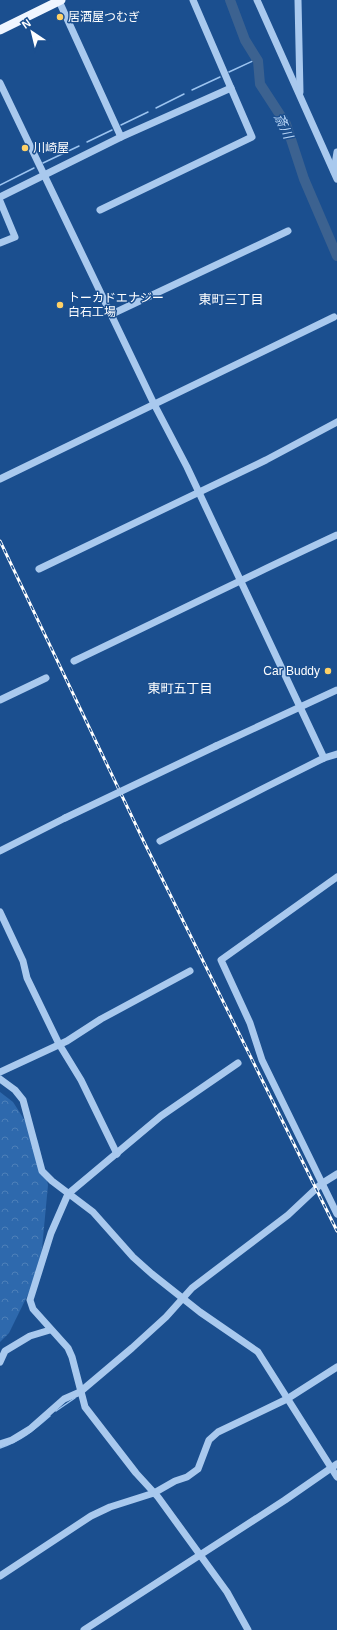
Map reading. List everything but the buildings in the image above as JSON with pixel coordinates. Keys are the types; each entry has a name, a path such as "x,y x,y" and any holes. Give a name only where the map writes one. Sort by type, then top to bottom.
{"main road":[{"path":"0,30 60,0"}],"street":[{"path":"60,0 121,137"},
{"path":"100,210 252,137 193,0"},
{"path":"257,0 337,179"},
{"path":"298,0 300,96"},
{"path":"0,83 154,404 171,435 324,758"},
{"path":"0,197 121,137 231,88"},
{"path":"334,171 337,152"},
{"path":"0,201 15,237 0,243"},
{"path":"112,314 288,230"},
{"path":"0,479 334,317"},
{"path":"39,569 266,460 337,422"},
{"path":"74,660 165,618 240,580 337,536"},
{"path":"0,700 46,678"},
{"path":"0,851 65,818 300,706 337,690"},
{"path":"160,841 324,758 337,754"},
{"path":"337,877 222,960 250,1023 262,1060 321,1184 337,1214"},
{"path":"0,914 23,961 28,978 58,1044 84,1085 117,1154"},
{"path":"0,1072 67,1041 101,1019 190,971"},
{"path":"238,1063 161,1116 68,1194 51,1233 30,1300 33,1310 68,1348 72,1357 85,1407 136,1473 154,1493 227,1592 248,1630"},
{"path":"0,1079 16,1090 23,1100 42,1171 68,1194 93,1212 133,1257 182,1298 258,1352 287,1399 334,1466 337,1477"},
{"path":"0,1444 12,1440 30,1429 64,1399 80,1392 166,1317 192,1288 288,1215 321,1184 337,1174"},
{"path":"0,1362 5,1351 30,1336 50,1330"},
{"path":"0,1576 91,1516 110,1507 154,1493 175,1481 187,1477 198,1469 209,1440 218,1432 287,1399 337,1367"},
{"path":"84,1630 285,1500 334,1466"}],"green space":[{"path":"0,1092 13,1102 38,1141 48,1185 40,1270 9,1333 0,1342"}],"waterway":[{"name":"斎川","path":"230,0 245,40 258,61 260,84 286,124 304,179 337,256"},
{"path":"229,72 257,59"},
{"path":"192,90 220,77"},
{"path":"156,108 184,94"},
{"path":"121,125 148,112"},
{"path":"87,142 112,130"},
{"path":"43,163 79,146"},
{"path":"0,185 34,168"},
{"path":"56,1411 75,1398"},
{"path":"0,1448 27,1435 50,1416"}],"railway":[{"path":"0,541 145,844 337,1231"}],"place":[{"name":"居酒屋つむぎ","path":"60,17"},
{"name":"川崎屋","path":"25,148"},
{"name":"トーカドエナジー 白石工場","path":"60,305"},
{"name":"Car Buddy","path":"328,671"}],"district":[{"name":"東町三丁目","path":"231,299"},
{"name":"東町五丁目","path":"180,688"}]}
